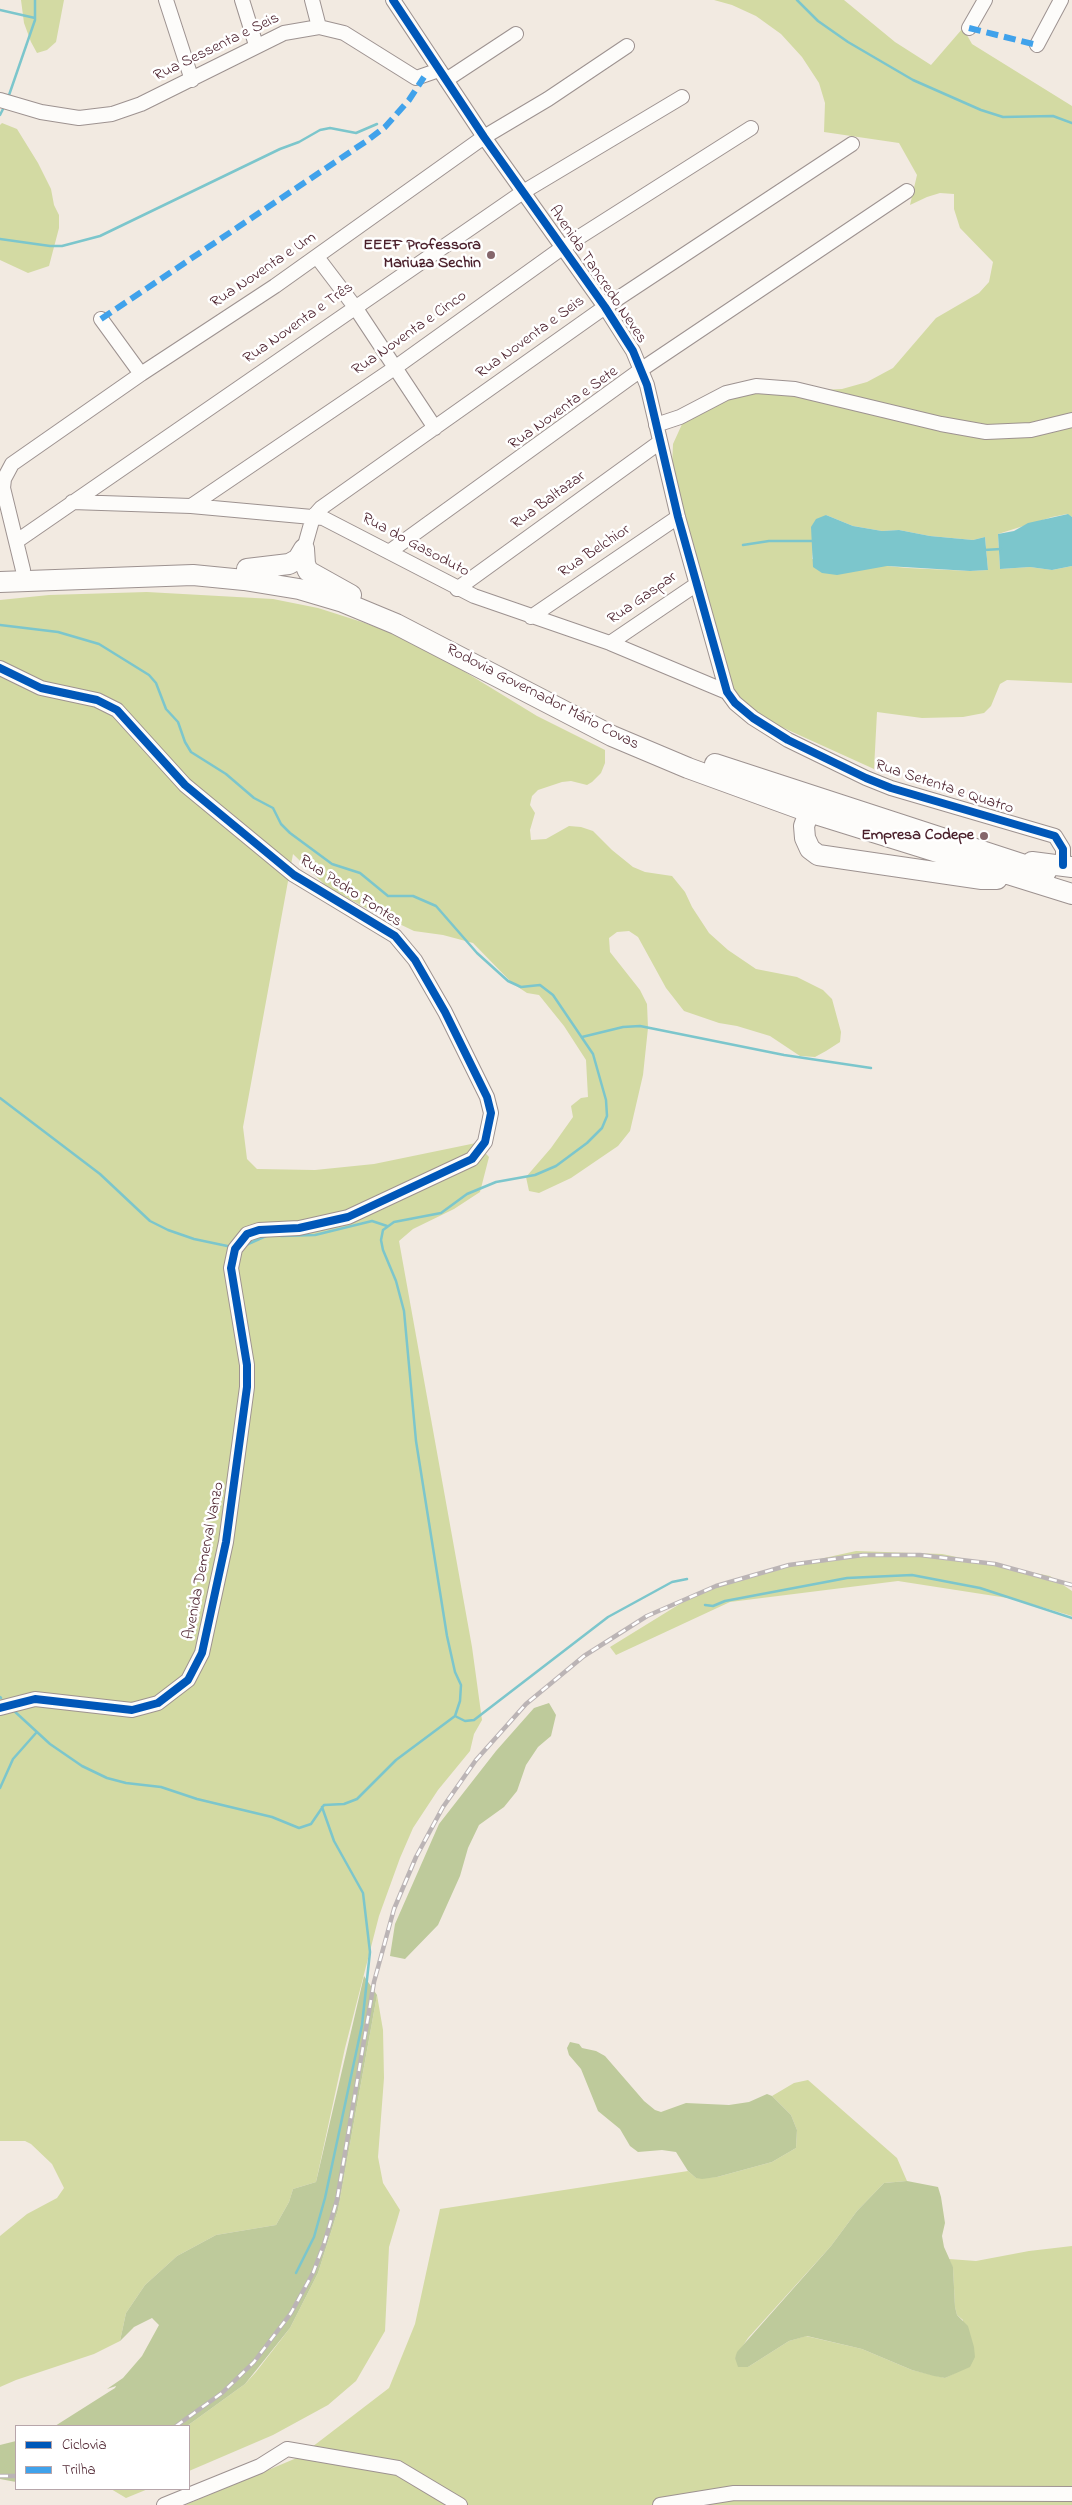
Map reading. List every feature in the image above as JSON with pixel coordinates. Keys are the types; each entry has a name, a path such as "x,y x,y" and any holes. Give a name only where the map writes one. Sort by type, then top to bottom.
{"highway":[{"path":"247,569 289,564 298,559 304,549"},
{"path":"304,549 305,564 308,571 353,596"},
{"name":"Rodovia Governador Mário Covas","path":"0,570 178,564 247,569 300,580 353,596 396,614 614,723 694,758 832,801 1018,870 1072,894"},
{"name":"Rodovia Governador Mário Covas","path":"0,582 193,575 300,588 343,602 396,624 612,736 688,768 809,812 1018,870 1069,871"},
{"path":"832,801 816,806 809,812 804,826 805,838 810,849 818,855 982,879 1018,870"}],"street":[{"path":"166,0 192,80"},
{"path":"242,0 256,45"},
{"path":"312,0 319,27"},
{"path":"393,0 443,75 516,34"},
{"path":"969,28 985,0"},
{"path":"1037,45 1061,0"},
{"name":"Rua Sessenta e Seis","path":"0,100 41,112 80,118 97,118 142,104 192,80 256,45 290,32 319,27 344,33 416,78 443,75"},
{"name":"Rua Noventa e Um","path":"23,570 3,488 4,479 12,464 141,374 317,257 484,137 548,99 627,46"},
{"name":"Avenida Tancredo Neves","path":"443,75 484,137 605,307 642,369 678,517 727,692"},
{"name":"Rua Noventa e Três","path":"17,541 523,192 682,96"},
{"name":"Rua Noventa e Cinco","path":"191,506 396,367 562,248 751,128"},
{"name":"Rua Noventa e Seis","path":"313,517 321,508 605,307 852,144"},
{"name":"Rua Noventa e Sete","path":"389,552 642,369 907,191"},
{"path":"317,257 356,307 435,428"},
{"path":"100,319 141,374"},
{"path":"656,425 680,418 726,393 756,386 795,389 941,424 986,432 1031,430 1072,420"},
{"name":"Rua Baltazar","path":"457,589 660,442"},
{"name":"Rua do Gasoduto","path":"72,502 191,506 313,517 332,522 457,589 610,643 727,692"},
{"path":"304,549 313,517"},
{"name":"Rua Belchior","path":"532,617 678,517"},
{"name":"Rua Gaspar","path":"610,643 696,584"},
{"name":"Rua Pedro Fontes","path":"0,668 41,688 97,700 116,710 185,785 294,875 395,936 415,960 446,1012 487,1097 491,1113 485,1142 472,1159 348,1218 299,1228 259,1230 248,1234 235,1249"},
{"name":"Rua Setenta e Quatro","path":"727,692 741,709 774,731 866,778 891,788 1054,836 1063,848 1069,871"},
{"name":"Avenida Demerval Vanzo","path":"0,1708 35,1699 132,1710 158,1703 188,1680 192,1673 202,1653 226,1542 248,1382 247,1365 231,1268 235,1249"},
{"path":"164,2505 260,2466 287,2449 398,2468 460,2505"},
{"path":"660,2505 734,2493 1072,2494"}],"green space":[{"path":"21,0 64,0 56,42 47,50 37,53 31,42 24,23"},
{"path":"714,0 844,0 895,42 931,65 963,28 972,44 1072,106 1072,517 1067,514 1052,517 998,534 1000,569 1030,567 1052,570 1072,566 1072,683 1007,680 1000,684 991,706 984,713 963,717 922,718 877,712 874,769 766,720 750,710 733,688 724,666 672,466 673,444 683,422 712,404 743,394 842,389 867,382 893,368 936,318 979,293 989,282 993,262 960,228 954,209 954,194 940,193 910,205 917,175 899,143 824,132 825,103 819,83 802,57 781,34 756,16 732,5","holes":["826,515 853,526 882,531 899,530 930,536 973,540 985,537 988,570 908,568 812,559 813,549"]},
{"path":"2,123 17,129 38,163 51,189 54,205 59,215 59,228 49,266 28,273 0,260 0,125"},
{"path":"147,592 273,599 318,608 362,622 392,633 457,667 537,716 605,750 605,763 601,773 592,782 587,785 571,781 562,782 538,790 532,796 530,805 535,813 530,830 531,840 546,839 569,826 581,827 593,831 633,867 645,872 672,876 685,892 692,907 709,933 728,950 756,969 797,977 823,990 832,999 841,1032 840,1042 826,1051 815,1057 800,1056 770,1036 737,1026 719,1023 684,1011 666,988 638,937 629,931 617,932 609,938 610,952 640,990 647,1004 648,1028 643,1075 630,1131 618,1146 571,1178 539,1193 529,1191 526,1177 551,1148 573,1117 571,1106 581,1098 588,1097 586,1060 564,1026 539,995 527,993 512,983 473,943 443,935 414,931 364,907 327,887 293,854 243,1127 247,1159 257,1169 315,1170 374,1164 476,1143 489,1157 480,1192 454,1209 413,1229 399,1241 472,1647 482,1720 474,1734 470,1751 438,1790 413,1828 379,1916 345,2048 316,2182 293,2189 289,2202 276,2225 216,2235 177,2256 145,2285 126,2313 120,2341 94,2354 0,2387 0,2236 27,2214 57,2198 64,2188 52,2164 31,2144 25,2141 0,2141 0,600 49,595"},
{"path":"856,1551 942,1554 1050,1576 1072,1591 1072,1616 1014,1599 898,1581 730,1602 616,1655 610,1647 696,1594 779,1568"},
{"path":"549,1703 556,1715 551,1736 538,1747 526,1765 517,1791 504,1807 479,1825 468,1848 460,1876 438,1925 405,1959 390,1956 395,1924 439,1824 496,1751 534,1708"},
{"path":"364,1976 377,1995 338,2210 318,2273 290,2328 245,2384 188,2425 57,2425 115,2388 116,2386 107,2389 123,2378 142,2356 159,2325 152,2318 134,2327 120,2341 126,2313 145,2285 177,2256 216,2235 276,2225 289,2202 293,2189 316,2182"},
{"path":"377,1995 383,2030 384,2078 378,2157 383,2183 400,2210 389,2247 385,2331 356,2381 328,2405 273,2435 190,2471 190,2425 188,2425 245,2384 290,2328 318,2273 338,2210"},
{"path":"570,2042 605,2056 644,2101 655,2110 661,2112 686,2103 729,2105 749,2102 767,2094 772,2096 791,2115 797,2130 796,2148 772,2162 717,2177 702,2179 696,2178 688,2171 676,2152 662,2150 638,2152 630,2146 620,2129 598,2111 581,2069 569,2055 567,2048"},
{"path":"808,2080 897,2158 907,2181 884,2183 857,2211 831,2246 748,2338 735,2358 748,2367 789,2341 806,2336 862,2349 912,2370 945,2378 955,2373 963,2320 957,2315 955,2307 953,2268 949,2259 976,2261 1029,2251 1072,2246 1072,2505 185,2505 299,2457 389,2388 415,2324 440,2209 688,2171 696,2178 717,2177 772,2162 796,2148 797,2130 791,2115 772,2096 794,2083"},
{"path":"907,2181 938,2187 945,2223 942,2236 944,2247 953,2267 955,2307 957,2315 968,2326 974,2347 975,2357 970,2367 945,2378 934,2376 912,2370 862,2349 807,2336 789,2341 748,2367 738,2367 735,2358 737,2352 831,2246 857,2211 884,2183"},
{"path":"15,2441 15,2482 0,2479 0,2445"},
{"path":"113,2490 146,2490 126,2498"}],"water":[{"path":"1068,514 1072,517 1072,566 1052,570 1030,567 1000,569 998,534 1014,531 1028,523"},
{"path":"826,515 853,526 882,531 899,530 930,536 973,540 985,537 988,570 970,571 887,566 837,575 822,573 813,567 811,527 816,519"}],"waterway":[{"path":"8,98 35,20 35,0"},
{"path":"797,0 818,21 848,42 913,80 981,110 1003,117 1053,116 1072,123"},
{"path":"0,10 35,18"},
{"path":"0,115 5,105"},
{"path":"0,239 62,246 100,236 280,149 299,142 320,130 330,128 356,133 377,124"},
{"path":"743,545 769,541 814,541"},
{"path":"984,550 1001,549"},
{"path":"0,625 58,632 99,644 149,675 156,683 166,709 178,722 185,742 191,752 226,774 254,798 273,808 281,824 290,833 332,864 360,873 388,896 413,896 436,906 477,953 508,981 521,987 540,985 553,995 593,1054 606,1100 607,1116 602,1128 587,1143 556,1166 535,1175 496,1182 467,1194 441,1213 394,1222 383,1230 381,1240 383,1250 396,1281 404,1311 416,1441 447,1636 455,1672 461,1685 460,1701 455,1716 396,1760 357,1799 344,1804 324,1805 311,1824 299,1828 272,1817 197,1799 161,1787 126,1783 107,1778 82,1766 50,1744 12,1709"},
{"path":"582,1037 623,1027 640,1026 784,1055 871,1068"},
{"path":"0,1098 100,1174 150,1221 168,1230 194,1239 232,1247"},
{"path":"281,1236 315,1235 372,1221 387,1226"},
{"path":"246,1245 266,1236"},
{"path":"705,1605 713,1606 725,1601 847,1578 912,1575 980,1588 1072,1618"},
{"path":"455,1716 465,1721 474,1720 608,1617 672,1582 687,1579"},
{"path":"0,1788 13,1759 36,1733"},
{"path":"296,2273 314,2237 325,2198 362,2025 370,1952 363,1893 334,1841 322,1807"}],"railway":[{"path":"177,2425 222,2393 254,2362 291,2313 313,2273 337,2200 374,1982 394,1909 416,1857 443,1807 476,1760 526,1704 584,1656 647,1616 716,1586 789,1565 863,1555 920,1555 995,1564 1072,1585"},
{"path":"0,2476 15,2476"}],"marked path":[{"path":"969,28 1037,45"},
{"path":"101,319 368,140 385,127 409,100 424,77"}],"cycle path":[{"path":"393,0 484,137 605,307 633,351 647,385 678,517 727,692 735,703 753,718 788,740 866,778 891,788 1055,836 1063,849 1063,865"},
{"path":"0,668 41,688 97,700 117,710 185,785 294,875 395,936 415,960 445,1012 487,1097 491,1113 485,1142 472,1159 348,1217 299,1228 259,1230 247,1234 235,1249 231,1268 247,1365 247,1387 226,1542 202,1653 188,1680 158,1703 132,1710 35,1699 0,1708"}],"place":[{"name":"EEEF Professora Mariuza Sechin","path":"491,255"},
{"name":"Empresa Codepe","path":"984,836"}]}
